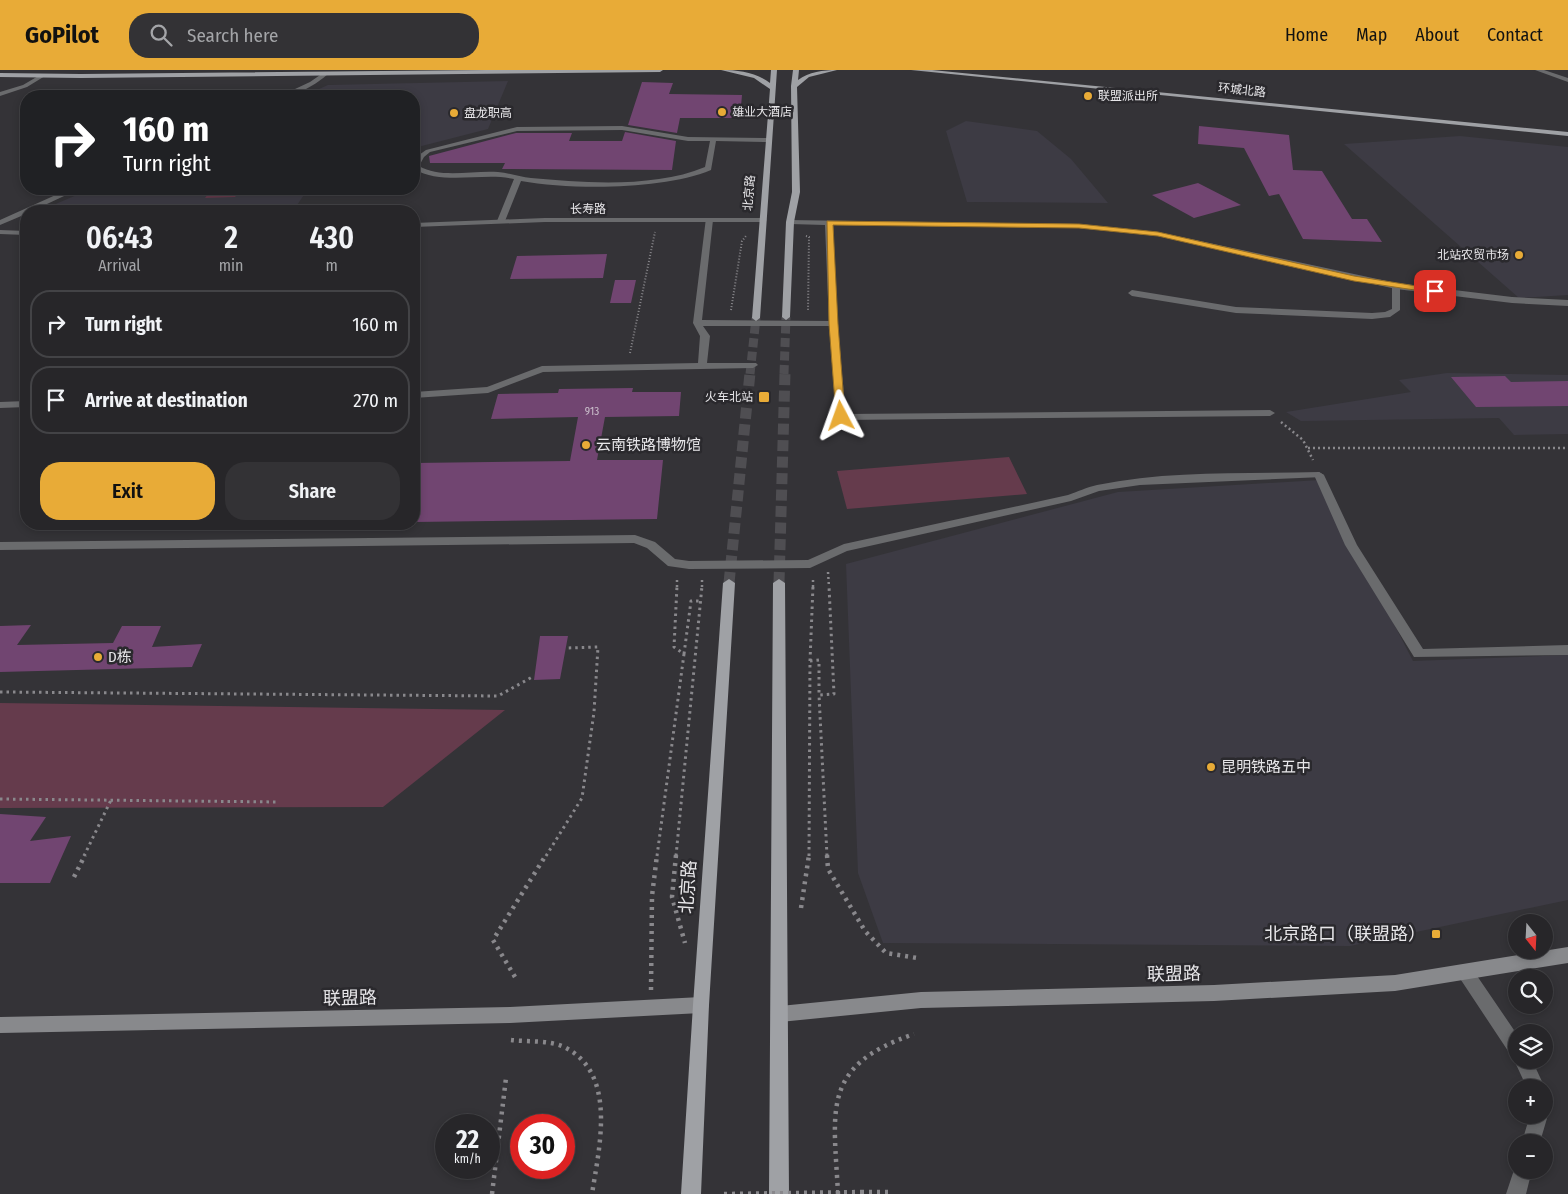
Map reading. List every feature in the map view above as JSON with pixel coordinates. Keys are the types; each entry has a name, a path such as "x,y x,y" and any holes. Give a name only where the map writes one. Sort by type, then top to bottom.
{"main road":[{"path":"26,70 61,70"},
{"path":"0,75 660,70"},
{"path":"724,70 755,76 765,81 772,88"},
{"name":"北京路","path":"756,318 774,70"},
{"path":"786,317 790,222 796,192 794,86 796,70"},
{"path":"794,86 807,76 834,70"},
{"name":"环城北路","path":"914,70 1568,134"},
{"name":"环城北路","path":"990,70 1568,127"},
{"name":"北京路","path":"691,1194 701,1005 729,583"},
{"path":"779,583 779,1194"}],"street":[{"path":"1538,70 1568,80"},
{"path":"296,90 312,83 325,74"},
{"path":"0,94 25,86 42,76"},
{"path":"420,158 428,151 517,129 622,128 688,139 713,141 768,140"},
{"path":"420,170 430,173 498,174 518,179 577,182 645,182 693,175 708,168 713,141"},
{"path":"501,221 518,179"},
{"path":"40,205 62,195"},
{"path":"0,223 20,214"},
{"path":"702,365 705,336 697,323 709,220"},
{"name":"长寿路","path":"420,225 501,221 763,220"},
{"path":"790,222 1079,226 1117,229 1158,234 1396,286 1512,300 1568,304"},
{"path":"830,223 834,324 841,416 1270,413"},
{"path":"0,232 20,233"},
{"path":"1132,293 1236,310 1372,316 1387,315 1396,310 1396,286"},
{"path":"697,323 834,324"},
{"path":"420,395 488,390 542,369 753,365"},
{"path":"0,405 20,404"},
{"path":"0,546 635,539 651,545 672,563 689,565 810,564 844,548 1071,498 1097,488 1140,482 1198,478 1319,475 1351,545 1419,654 1568,650"},
{"name":"联盟路","path":"780,1014 921,1000 1214,993 1395,983 1568,955"},
{"path":"1465,972 1508,1036"},
{"name":"联盟路","path":"0,1025 510,1015 701,1005"},
{"path":"1516,1194 1521,1179"}],"path":[{"path":"627,366 658,220"},
{"path":"731,312 742,241 763,220"},
{"path":"790,222 809,238 808,312"},
{"path":"1270,413 1303,440 1319,475"},
{"path":"1308,448 1568,448"},
{"path":"819,695 834,694 828,570 820,559"},
{"path":"672,563 677,579 674,647 684,654"},
{"path":"800,910 809,863 810,660 813,570"},
{"path":"687,951 672,897 702,601 702,577"},
{"path":"651,1008 652,896 691,602 702,601"},
{"path":"515,976 493,940 582,798 594,712 598,647 566,648"},
{"path":"810,660 819,660 819,695 828,869 865,931 886,953 917,958"},
{"path":"0,692 498,696 534,676"},
{"path":"0,800 279,802"},
{"path":"74,877 111,800"},
{"path":"838,1193 835,1121 836,1100 842,1083 852,1069 866,1057 890,1042 914,1034"},
{"path":"511,1040 563,1046 577,1055 589,1067 596,1084 602,1120 592,1194"},
{"path":"492,1194 506,1078"},
{"path":"724,1194 889,1192"}],"shaded area":[{"name":"盘龙职高","path":"508,81 488,129 420,146 420,90 317,90 328,85"},
{"path":"966,121 1037,131 1071,159 1108,203 967,202 946,131"},
{"name":"北站农贸市场","path":"1460,136 1568,147 1568,295 1519,298 1344,144"},
{"path":"77,195 304,195 297,205 53,205"},
{"path":"207,195 237,195 235,197 205,198"},
{"path":"1447,373 1568,375 1568,434 1514,435 1499,418 1301,421 1286,412 1411,392 1399,380"},
{"path":"1009,457 1027,494 847,509 837,471"},
{"name":"昆明铁路五中","path":"1320,480 1413,661 1568,655 1568,900 1350,946 883,943 858,873 846,564 1118,492"},
{"path":"0,703 505,710 383,807 0,808"}],"building":[{"path":"642,82 673,83 669,94 742,95 740,118 680,118 677,133 628,125"},
{"path":"1199,126 1289,135 1293,170 1322,171 1352,219 1367,219 1382,242 1303,239 1279,194 1269,196 1244,148 1198,144"},
{"path":"625,132 676,141 672,170 502,169 505,163 430,163 429,156 516,133 572,133 569,141 622,141"},
{"path":"1198,183 1241,205 1194,218 1152,195"},
{"path":"607,254 603,278 510,279 517,256"},
{"path":"615,280 636,280 631,303 610,303"},
{"path":"1505,376 1511,382 1568,381 1568,406 1476,407 1451,377"},
{"name":"云南铁路博物馆","path":"633,388 632,392 681,392 679,416 605,417 597,460 663,460 657,519 420,522 420,463 570,461 578,417 491,419 498,394 558,393 559,389"},
{"name":"D栋","path":"31,625 17,645 113,643 122,626 161,626 152,647 202,644 192,667 0,672 0,626"},
{"path":"540,636 568,636 560,679 534,680"},
{"path":"0,814 46,817 30,841 71,836 50,883 0,883"}],"tunnel":[{"path":"784,374 786,317"},
{"path":"750,374 756,318"},
{"path":"729,583 750,373"},
{"path":"779,583 785,373"}],"place":[{"name":"联盟派出所","path":"1088,96"},
{"name":"雄业大酒店","path":"722,112"},
{"name":"盘龙职高","path":"454,113"},
{"name":"北站农贸市场","path":"1519,255"},
{"name":"火车北站","path":"764,397"},
{"name":"云南铁路博物馆","path":"586,445"},
{"name":"D栋","path":"98,657"},
{"name":"昆明铁路五中","path":"1211,767"},
{"name":"北京路口（联盟路）","path":"1436,934"}],"route":[{"path":"841,416 834,324 830,223 1079,226 1117,229 1158,234 1354,279 1435,291"}]}
